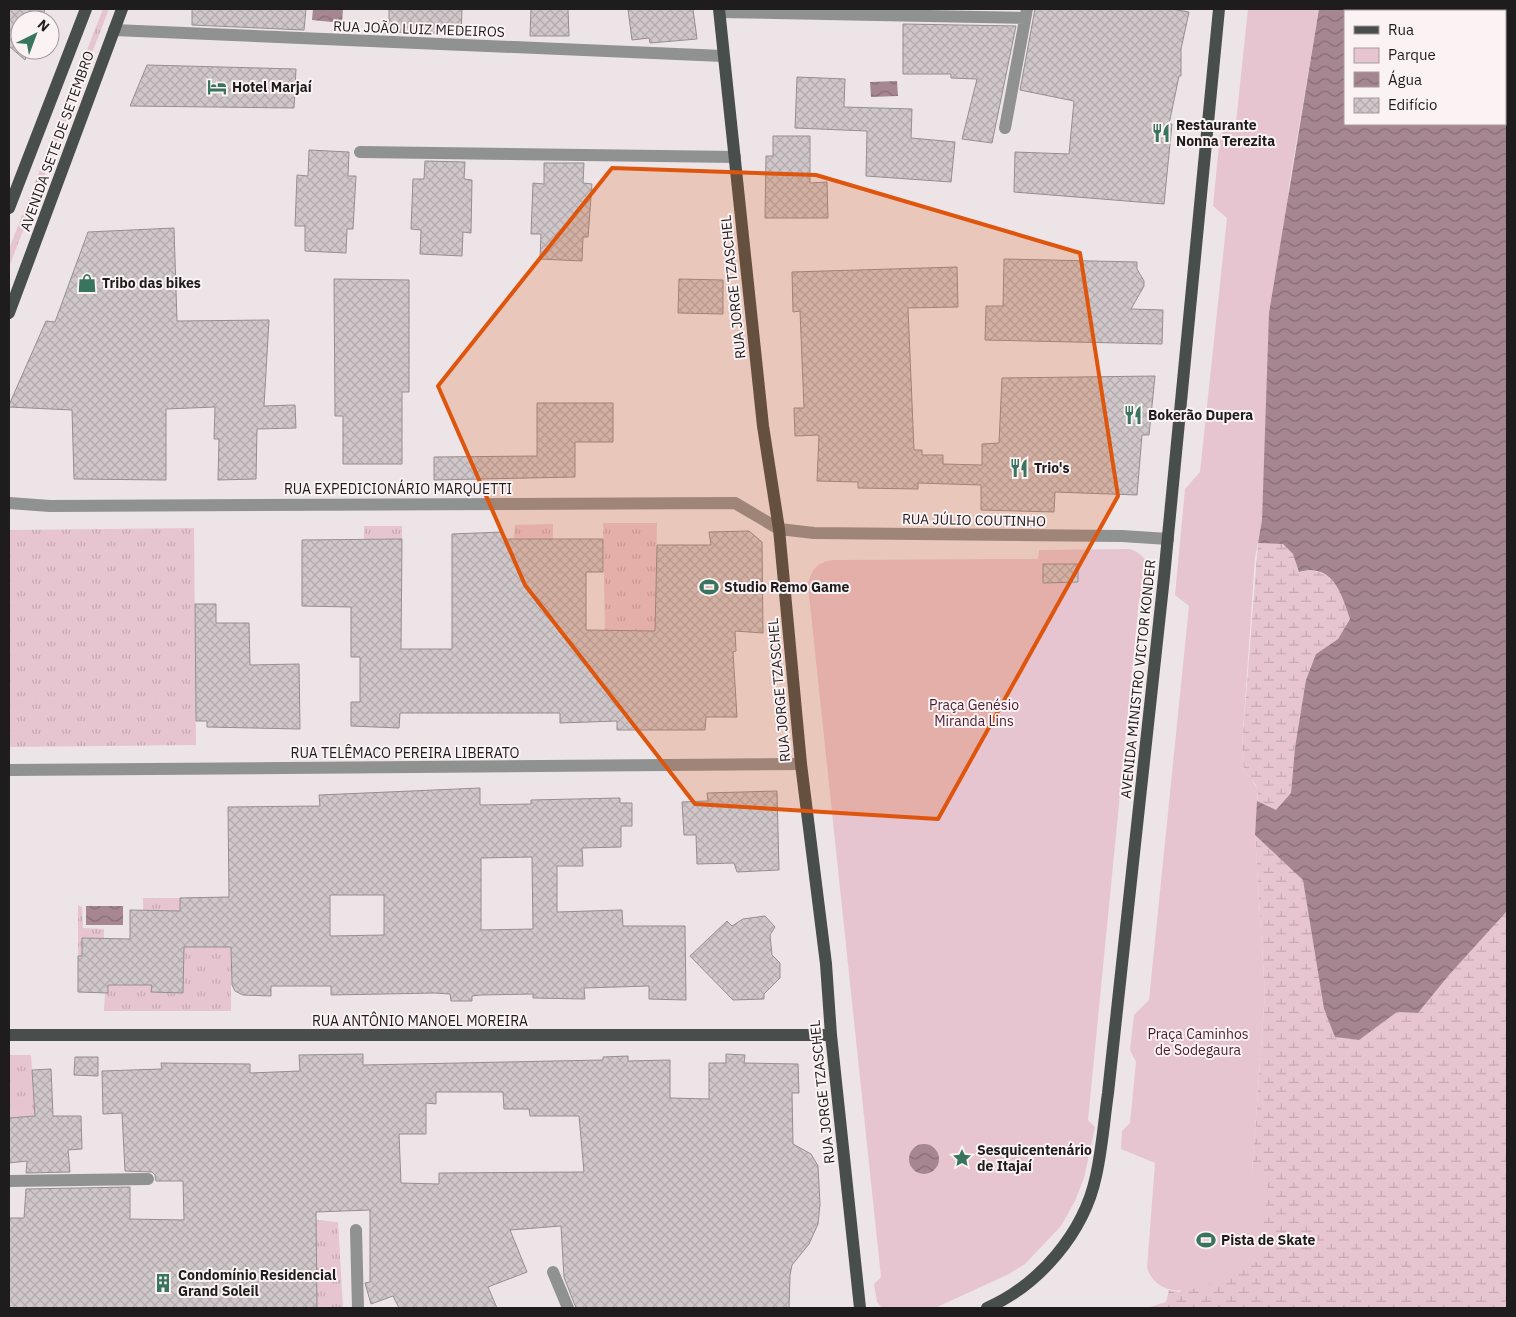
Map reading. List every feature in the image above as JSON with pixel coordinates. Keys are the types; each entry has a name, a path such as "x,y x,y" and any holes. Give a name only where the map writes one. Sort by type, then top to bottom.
{"main road":[{"name":"AVENIDA SETE DE SETEMBRO","path":"9,208 86,9"},
{"name":"AVENIDA SETE DE SETEMBRO","path":"9,313 122,9"},
{"name":"AVENIDA MINISTRO VICTOR KONDER","path":"987,1308 1016,1292 1049,1263 1070,1236 1083,1213 1096,1178 1108,1093 1168,539 1219,9"},
{"name":"RUA JORGE TZASCHEL","path":"719,10 763,426 779,529 801,764 826,964 831,1034 860,1308"},
{"name":"RUA ANTÔNIO MANOEL MOREIRA","path":"9,1035 831,1034"}],"street":[{"path":"719,10 1026,13 1004,128"},
{"name":"RUA JOÃO LUIZ MEDEIROS","path":"114,30 724,56"},
{"path":"360,152 735,157"},
{"name":"RUA EXPEDICIONÁRIO MARQUETTI","path":"9,503 50,506 735,503 779,529"},
{"name":"RUA JÚLIO COUTINHO","path":"779,529 814,533 1122,536 1168,539"},
{"name":"RUA TELÊMACO PEREIRA LIBERATO","path":"9,770 801,764"},
{"path":"9,1181 148,1179"},
{"path":"356,1230 358,1308"},
{"path":"553,1272 568,1308"}],"highlighted area":[{"path":"612,168 816,175 1080,253 1118,496 938,819 695,804 525,585 438,386"}],"green space":[{"path":"103,9 109,9 9,267 9,249"},
{"name":"Praça Caminhos de Sodegaura","path":"1248,9 1319,9 1289,185 1266,425 1262,520 1255,558 1242,746 1244,773 1251,778 1258,790 1255,835 1265,994 1252,1171 1269,1174 1260,1260 1216,1282 1199,1288 1183,1290 1168,1289 1156,1282 1147,1268 1155,1163 1121,1149 1122,1131 1130,1123 1136,1062 1130,1050 1134,1015 1149,1000 1189,606 1175,595 1185,489 1200,472 1227,218 1213,206 1220,135 1236,122"},
{"path":"603,523 657,523 655,631 605,630"},
{"path":"553,524 553,539 514,539 515,525"},
{"path":"364,526 402,526 402,539 364,539"},
{"path":"194,528 196,745 9,747 9,530"},
{"path":"1258,543 1283,544 1293,554 1299,572 1320,572 1328,576 1339,591 1350,619 1338,639 1316,654 1295,748 1291,793 1276,810 1257,801 1256,785 1244,773 1242,747"},
{"name":"Praça Genésio Miranda Lins","path":"1130,549 1142,556 1147,566 1147,592 1139,600 1088,1120 1095,1127 1084,1178 1075,1201 1061,1226 1025,1264 1009,1274 935,1308 882,1308 877,1302 874,1284 881,1277 808,585 809,580 813,571 819,565 833,560 1038,559 1039,550"},
{"path":"1255,835 1303,879 1324,1009 1336,1037 1359,1040 1397,1012 1418,1013 1449,975 1507,911 1507,1308 1147,1308 1166,1302 1169,1290 1180,1292 1269,1174 1252,1172 1265,994"},
{"path":"143,898 180,898 179,940 187,947 213,947 231,938 231,1011 104,1011 105,993 108,985 152,985 152,992 183,992 184,950 172,950 172,911 143,910"},
{"path":"78,905 82,907 83,928 104,929 104,938 82,938 82,956 78,956"},
{"path":"9,1055 31,1055 35,1116 9,1118"},
{"path":"316,1220 338,1222 343,1308 317,1308"}],"water":[{"path":"313,9 343,9 342,23 312,20"},
{"path":"1319,9 1507,9 1507,911 1449,975 1418,1013 1397,1012 1359,1040 1335,1037 1324,1009 1303,880 1255,835 1257,801 1276,810 1291,793 1295,748 1306,680 1316,654 1338,639 1350,619 1339,590 1328,576 1311,570 1299,572 1293,554 1283,544 1258,543 1262,520 1269,313"},
{"path":"897,81 898,96 871,97 870,82"},
{"path":"86,906 123,906 123,925 86,925"},
{"path":"924,1144 935,1148 939,1159 935,1170 924,1174 913,1170 909,1159 913,1148"}],"building":[{"path":"9,9 45,9 10,10 9,46"},
{"path":"192,9 306,9 304,30 192,25"},
{"path":"389,9 462,9 461,34 389,32"},
{"path":"531,9 568,9 569,36 530,36"},
{"path":"628,9 693,9 697,39 650,43 649,38 632,40"},
{"path":"1035,9 1172,9 1189,12 1181,49 1181,76 1179,76 1169,124 1172,124 1164,204 1014,192 1015,152 1069,154 1074,101 1020,90"},
{"path":"903,24 1016,26 992,143 962,139 977,79 951,78 951,74 903,74"},
{"name":"Hotel Marjaí","path":"147,65 296,69 294,108 130,106"},
{"path":"797,77 845,79 844,107 912,109 911,138 955,142 951,182 866,176 867,131 795,128"},
{"path":"773,136 810,136 810,183 827,182 828,218 765,218 766,156 773,156"},
{"path":"309,150 349,152 348,176 356,176 353,229 347,229 346,253 305,251 305,226 295,226 297,175 308,176"},
{"path":"425,161 465,162 464,179 472,180 471,233 463,232 462,256 420,254 421,230 411,229 413,179 424,179"},
{"path":"544,163 584,163 583,183 592,184 588,237 583,237 582,261 540,259 541,234 531,234 533,183 544,184"},
{"path":"174,228 177,321 269,320 264,406 295,405 296,428 257,429 256,479 218,480 219,439 214,439 215,407 166,409 166,480 74,479 72,410 9,407 9,405 46,321 55,322 88,232"},
{"path":"1004,259 1137,262 1137,269 1144,281 1144,286 1131,309 1163,310 1162,344 985,340 986,306 1003,306"},
{"path":"957,267 958,307 908,308 914,450 922,450 922,455 943,455 943,464 982,465 982,444 999,443 1002,378 1155,376 1149,435 1142,435 1137,495 1055,492 1054,512 981,510 981,485 918,483 918,489 858,488 858,482 817,481 819,435 795,436 794,408 804,408 800,311 793,312 792,272"},
{"path":"334,279 409,280 409,392 402,392 402,464 343,464 343,416 335,416"},
{"path":"679,279 723,280 723,314 678,313"},
{"path":"537,403 613,403 613,442 575,442 575,477 434,480 434,457 537,456"},
{"path":"749,531 762,542 763,633 735,631 736,651 733,652 737,717 706,717 705,730 617,730 617,721 560,723 560,713 400,713 399,728 351,726 351,702 360,702 360,657 351,657 351,607 302,606 302,540 402,539 401,649 452,649 452,534 503,532 504,539 603,539 603,572 586,572 586,630 655,631 657,545 711,545 709,532"},
{"path":"1043,564 1078,564 1078,582 1043,583"},
{"path":"195,604 216,604 216,623 249,623 250,665 299,664 300,729 207,727 207,721 196,721"},
{"path":"480,788 480,805 531,804 531,800 620,798 620,803 632,803 632,826 621,826 621,847 582,848 583,866 557,866 557,912 622,910 623,926 685,926 686,1000 649,999 649,986 584,988 585,999 533,998 533,994 472,996 472,1001 451,1001 450,994 435,993 331,995 331,986 271,986 271,996 243,995 235,991 232,985 231,947 184,947 183,993 151,992 152,985 108,985 108,993 78,992 78,956 82,956 82,938 130,939 130,910 180,911 180,898 229,897 228,807 320,806 319,795","holes":["532,857 533,929 481,930 481,858","330,895 384,895 384,935 330,936"]},
{"path":"777,791 779,870 737,872 734,863 697,864 696,835 684,835 682,802 708,801 707,793"},
{"path":"765,916 775,927 770,935 772,955 780,963 780,978 764,994 764,999 733,1000 690,956 727,921 732,926 743,919"},
{"path":"363,1054 363,1065 603,1060 603,1057 628,1056 628,1061 670,1060 670,1098 709,1099 709,1063 726,1063 726,1054 745,1055 744,1063 798,1064 799,1093 792,1093 793,1144 811,1154 818,1166 820,1204 818,1224 809,1244 792,1265 789,1308 576,1308 564,1277 561,1226 510,1230 527,1272 488,1287 497,1308 399,1308 393,1296 371,1304 365,1283 370,1282 370,1210 316,1212 317,1308 9,1308 9,1218 24,1218 26,1189 130,1187 130,1219 184,1220 183,1181 156,1181 155,1175 152,1172 125,1171 122,1113 103,1114 102,1071 162,1069 161,1063 250,1064 250,1073 300,1071 299,1055","holes":["436,1092 503,1092 504,1109 529,1109 530,1116 579,1116 584,1172 439,1173 439,1184 401,1183 399,1134 426,1134 426,1103 436,1104"]},
{"path":"75,1057 98,1057 98,1076 74,1075"},
{"path":"51,1069 53,1116 81,1116 82,1149 68,1150 70,1172 26,1173 27,1161 9,1163 9,1118 35,1116 32,1070"}],"place":[{"name":"Hotel Marjaí","path":"217,87"},
{"name":"Restaurante Nonna Terezita","path":"1161,133"},
{"name":"Tribo das bikes","path":"87,283"},
{"name":"Bokerão Dupera","path":"1133,415"},
{"name":"Trio's","path":"1019,468"},
{"name":"Studio Remo Game","path":"709,587"},
{"name":"Sesquicentenário de Itajaí","path":"962,1158"},
{"name":"Pista de Skate","path":"1206,1240"},
{"name":"Condomínio Residencial Grand Soleil","path":"163,1283"}]}
